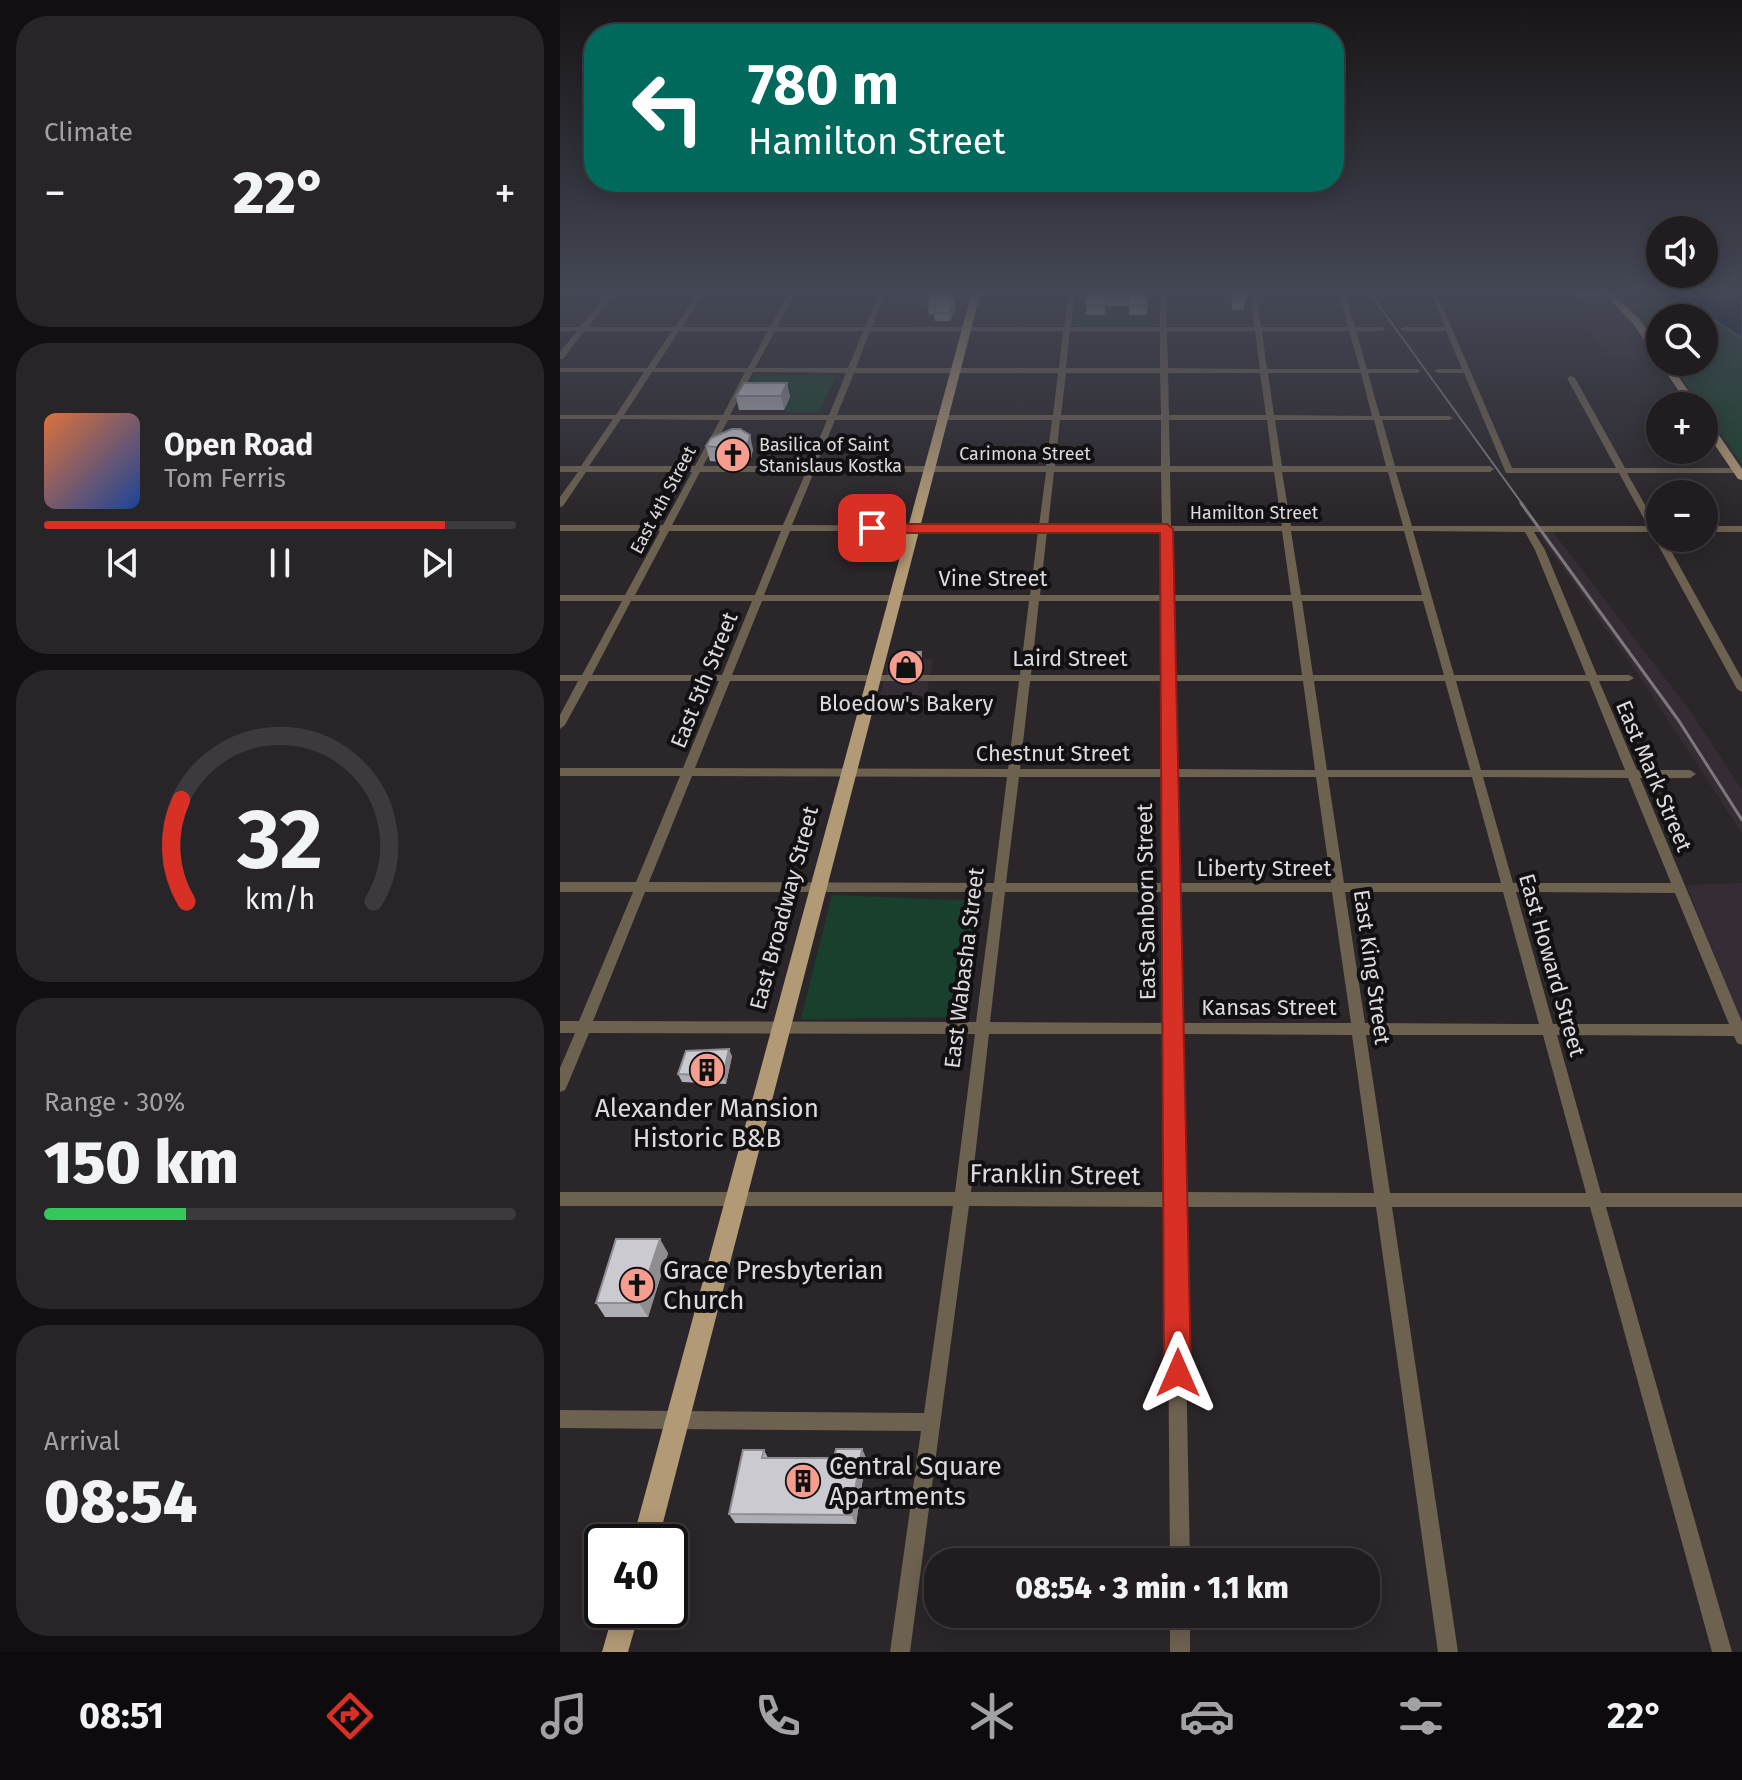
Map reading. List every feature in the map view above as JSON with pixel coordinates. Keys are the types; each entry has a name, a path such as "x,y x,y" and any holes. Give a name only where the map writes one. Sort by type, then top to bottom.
{"main road":[{"name":"East Broadway Street","path":"650,1524 956,366"},
{"path":"1718,442 1740,474"},
{"path":"615,1652 622,1628"}],"street":[{"path":"560,504 653,366"},
{"name":"East 4th Street","path":"560,725 752,366"},
{"name":"East 5th Street","path":"560,1086 853,366"},
{"name":"East Wabasha Street","path":"900,1652 962,1198 980,1028 1062,366"},
{"name":"East Sanborn Street","path":"1163,366 1180,1548"},
{"name":"East King Street","path":"1263,366 1448,1652"},
{"name":"East Howard Street","path":"1362,366 1722,1652"},
{"path":"1465,366 1509,471 1622,469 1740,474"},
{"path":"560,370 1417,371"},
{"path":"1438,371 1467,371"},
{"path":"1571,378 1646,509"},
{"path":"560,417 1449,418"},
{"path":"1471,418 1486,418"},
{"name":"Carimona Street","path":"560,469 1490,469"},
{"name":"Hamilton Street","path":"560,528 1646,529"},
{"name":"East Mark Street","path":"1528,529 1540,550 1740,1034"},
{"path":"1718,529 1742,529"},
{"path":"1670,552 1742,689"},
{"name":"Vine Street","path":"560,598 1427,598"},
{"name":"Laird Street","path":"560,678 1629,678"},
{"name":"Chestnut Street","path":"560,772 1690,774"},
{"name":"Liberty Street","path":"560,887 1679,888"},
{"name":"Kansas Street","path":"560,1027 1548,1030 1740,1034"},
{"name":"Franklin Street","path":"560,1199 1742,1200"},
{"path":"560,1419 931,1422"},
{"path":"1180,1628 1180,1652"}],"shaded area":[{"path":"1553,532 1690,711 1742,790 1742,833 1640,677 1538,533"},
{"path":"889,659 933,659 926,696 880,697"},
{"path":"1742,883 1742,1023 1686,885"}],"green space":[{"path":"1718,366 1742,366 1742,464 1718,430 1718,392 1692,392 1681,376 1718,376"},
{"path":"755,375 836,375 819,412 784,412 791,396 744,396"},
{"path":"832,895 980,901 962,1017 801,1019"}],"building":[{"path":"744,383 787,383 781,396 736,396"},
{"path":"740,429 750,435 748,444 734,449 706,446 711,438"},
{"path":"903,652 921,652 919,662 900,662"},
{"path":"729,1049 723,1076 678,1074 686,1051"},
{"path":"616,1239 660,1239 639,1303 596,1303"},
{"name":"Central Square Apartments","path":"836,1449 862,1449 851,1515 729,1514 743,1450 764,1450 762,1458 834,1458"}],"railway":[{"path":"1423,366 1523,505"},
{"path":"1521,503 1679,721 1742,820"}],"place":[{"name":"Basilica of Saint Stanislaus Kostka","path":"733,455"},
{"name":"Bloedow's Bakery","path":"906,667"},
{"name":"Alexander Mansion Historic B&B","path":"707,1070"},
{"name":"Grace Presbyterian Church","path":"637,1285"},
{"name":"Central Square Apartments","path":"803,1481"}],"route":[{"path":"872,528 1167,529 1165,605 1178,1373"}]}
